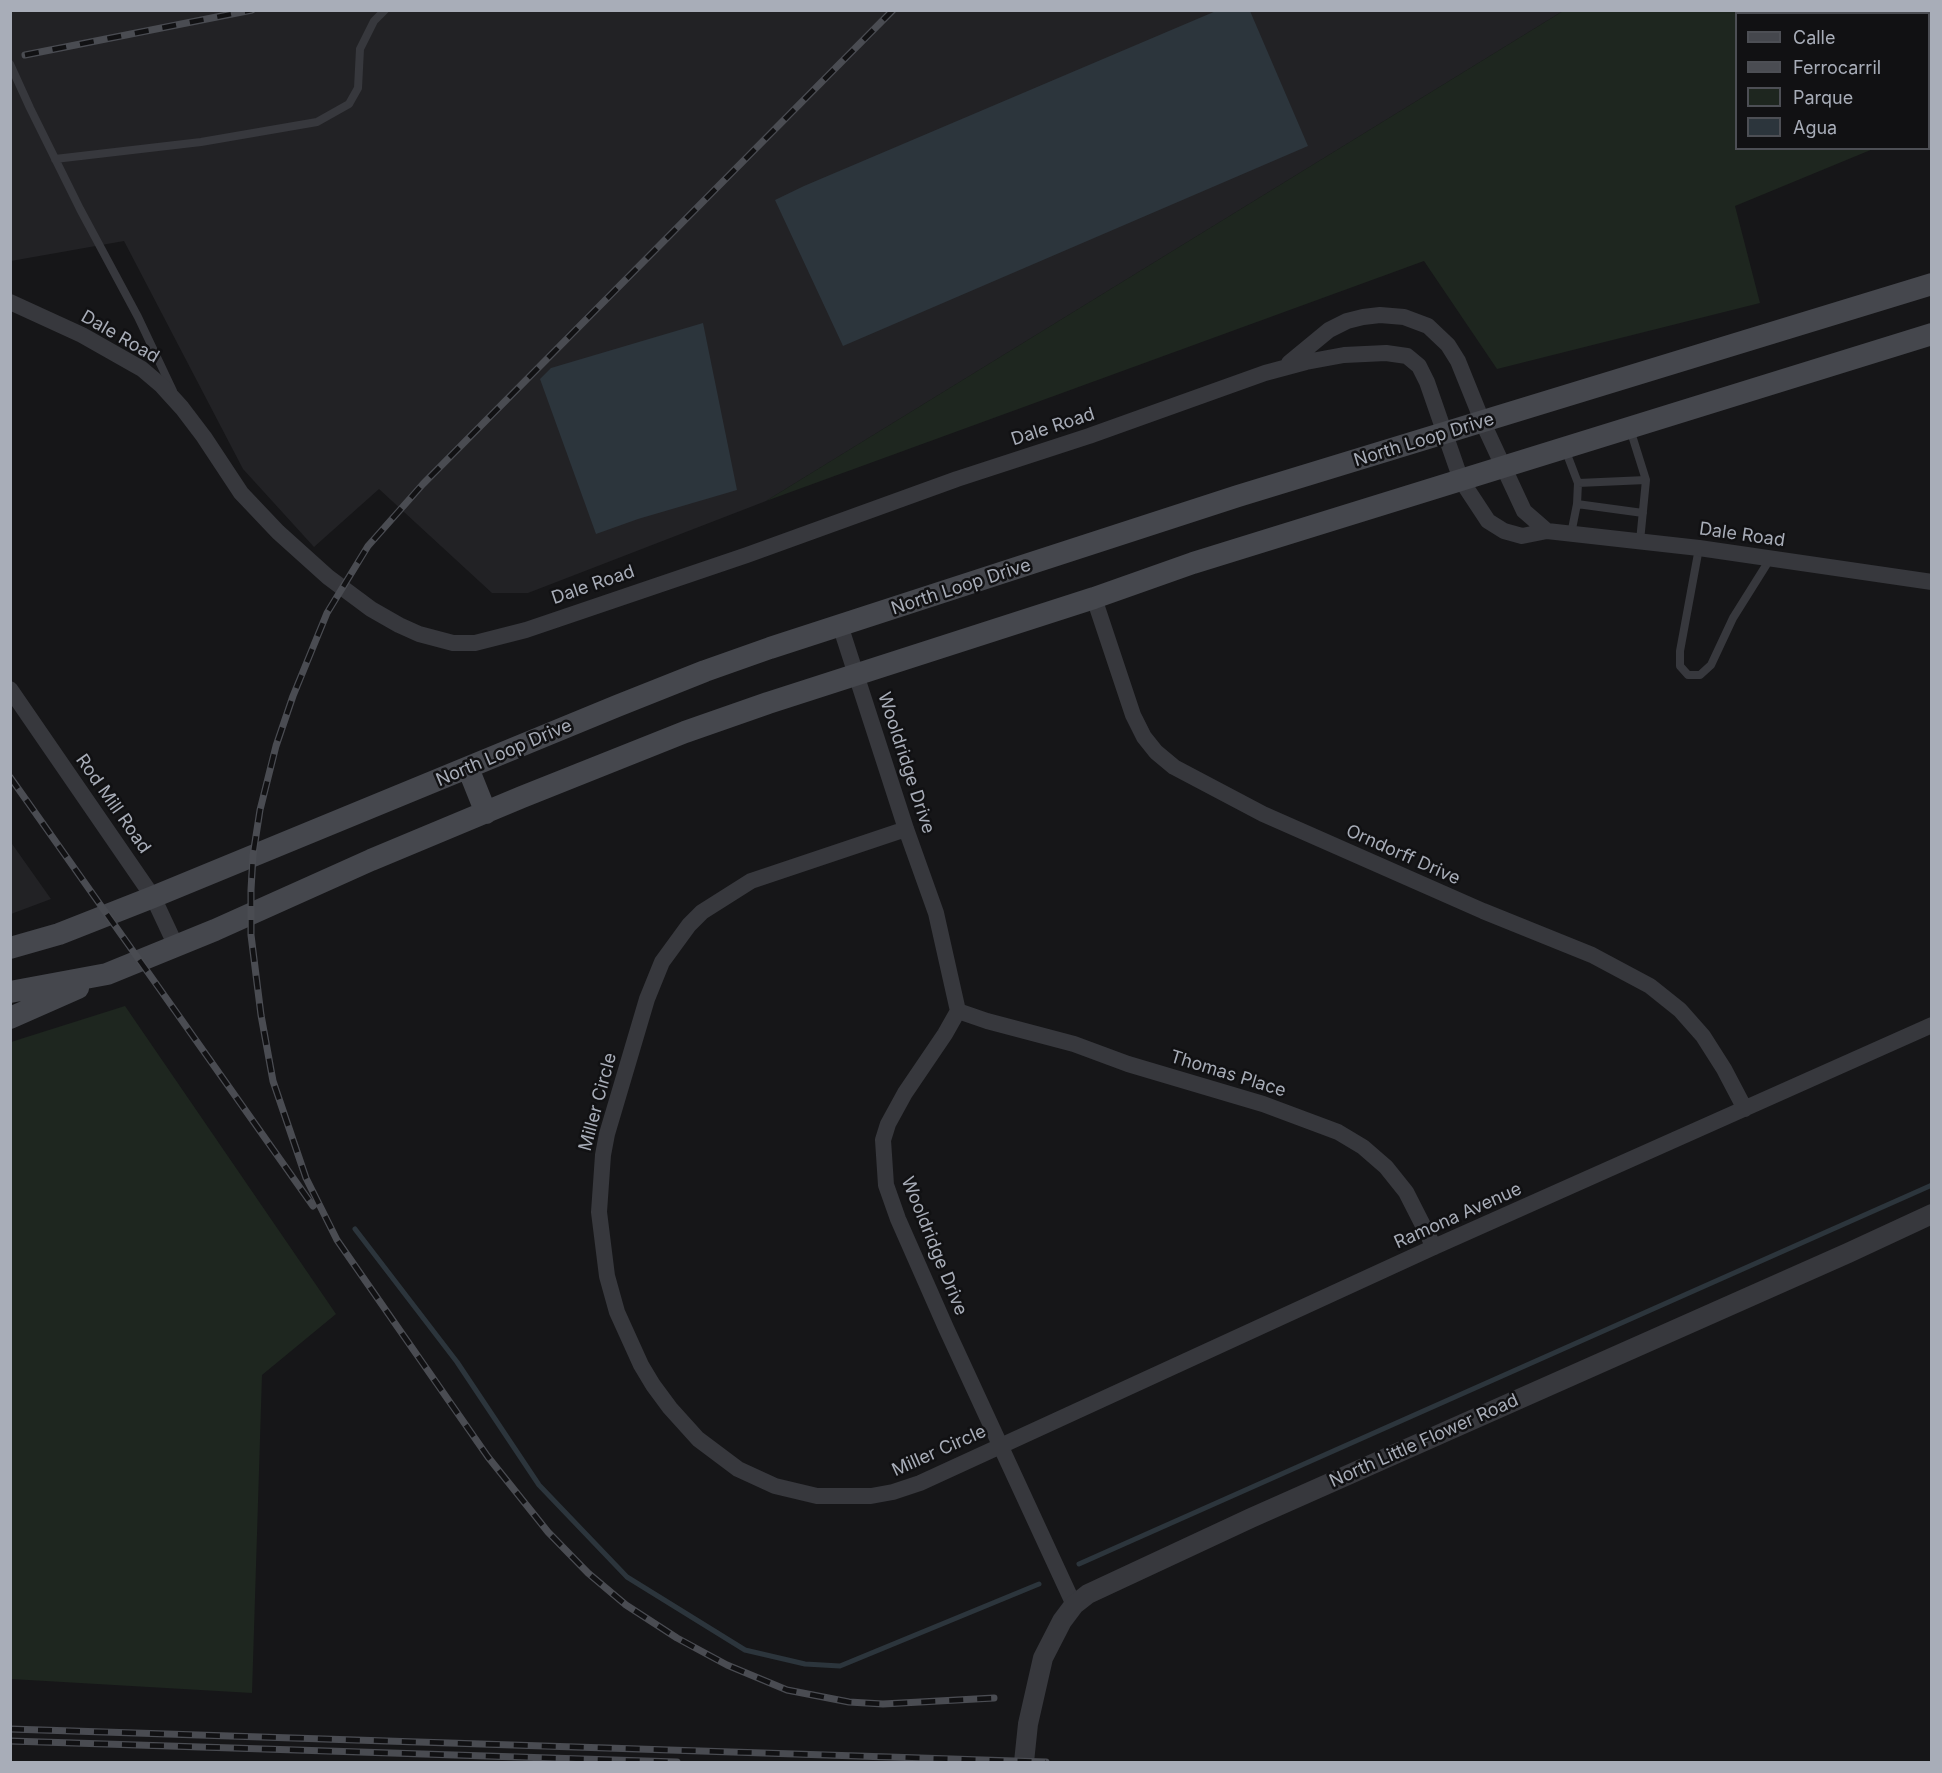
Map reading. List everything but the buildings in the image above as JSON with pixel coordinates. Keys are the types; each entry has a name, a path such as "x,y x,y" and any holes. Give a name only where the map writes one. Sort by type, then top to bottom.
{"main road":[{"name":"North Loop Drive","path":"10,948 59,934 153,897 705,671 1238,496 1932,284"},
{"path":"10,1017 371,860 686,732 856,674 1094,598 1193,562 1504,468 1932,334"},
{"path":"468,768 486,813"},
{"path":"10,992 107,974"}],"street":[{"name":"Dale Road","path":"10,302 82,335 133,363 162,386 182,408 241,493 278,532 342,589 371,609 419,634 453,643 475,643 526,630 1284,368 1344,355 1386,353 1407,356 1419,366 1427,382 1461,480 1488,521 1504,531 1522,536 1547,531 1699,548 1932,582"},
{"name":"Dale Road","path":"1284,368 1321,336 1347,321 1380,315 1404,317 1428,326 1448,345 1458,361 1483,423 1524,511 1547,531"},
{"name":"Orndorff Drive","path":"1094,598 1133,715 1150,744 1174,766 1263,814 1483,911 1592,955 1650,986 1680,1010 1703,1036 1745,1109"},
{"name":"Wooldridge Drive","path":"840,625 906,830 936,913 958,1011 894,1113 883,1140 886,1185 898,1219 946,1328 1074,1605"},
{"name":"Rod Mill Road","path":"10,689 153,897 176,946"},
{"name":"Miller Circle","path":"906,830 751,881 702,912 689,925 662,962 647,999 607,1134 603,1155 599,1212 607,1276 617,1312 641,1365 670,1408 712,1450 738,1469 775,1486 817,1496 871,1497 920,1483 1001,1444"},
{"name":"Thomas Place","path":"958,1011 1074,1044 1128,1064 1263,1104 1338,1132 1364,1147 1386,1167 1406,1192 1434,1247"},
{"name":"Ramona Avenue","path":"1001,1444 1932,1024"},
{"name":"North Little Flower Road","path":"1024,1762 1028,1724 1043,1658 1062,1621 1074,1605 1089,1594 1932,1214"}],"lane":[{"path":"55,159 201,142 317,122 349,104 357,88 360,50 374,21 385,10"},
{"path":"10,64 55,159 138,317 182,408"},
{"path":"1629,428 1646,480 1640,541"},
{"path":"1564,449 1578,483 1571,534"},
{"path":"1578,483 1646,480"},
{"path":"1576,504 1642,513"},
{"path":"1699,548 1680,651 1680,666 1688,675 1700,675 1711,665 1733,618 1770,559"}],"shaded area":[{"path":"11,11 1563,11 766,501 528,593 492,593 379,489 314,547 243,469 124,241 11,261"},
{"path":"10,841 51,899 11,914 10,914"}],"green space":[{"path":"1563,11 1931,11 1930,124 1930,12 1735,12 1735,150 1871,150 1735,206 1760,303 1497,369 1424,261 766,501"},
{"path":"125,1006 336,1314 262,1375 252,1693 11,1679 11,1042"}],"water":[{"path":"1216,11 1250,11 1308,146 843,346 775,200"},
{"path":"703,323 737,490 638,519 596,534 540,379 551,368"}],"waterway":[{"path":"1079,1564 1932,1185"},
{"path":"355,1229 457,1362 539,1485 627,1577 745,1650 805,1664 840,1666 1039,1584"}],"railway":[{"path":"25,55 252,10"},
{"path":"893,10 423,484 368,546 327,613 293,696 276,746 260,810 253,855 251,935 261,1015 273,1081 306,1178 337,1240 488,1457 548,1532 588,1573 626,1605 677,1638 727,1665 787,1690 849,1702 883,1704 994,1698"},
{"path":"10,777 313,1206"},
{"path":"10,1729 1046,1762"},
{"path":"10,1741 677,1762"}]}
